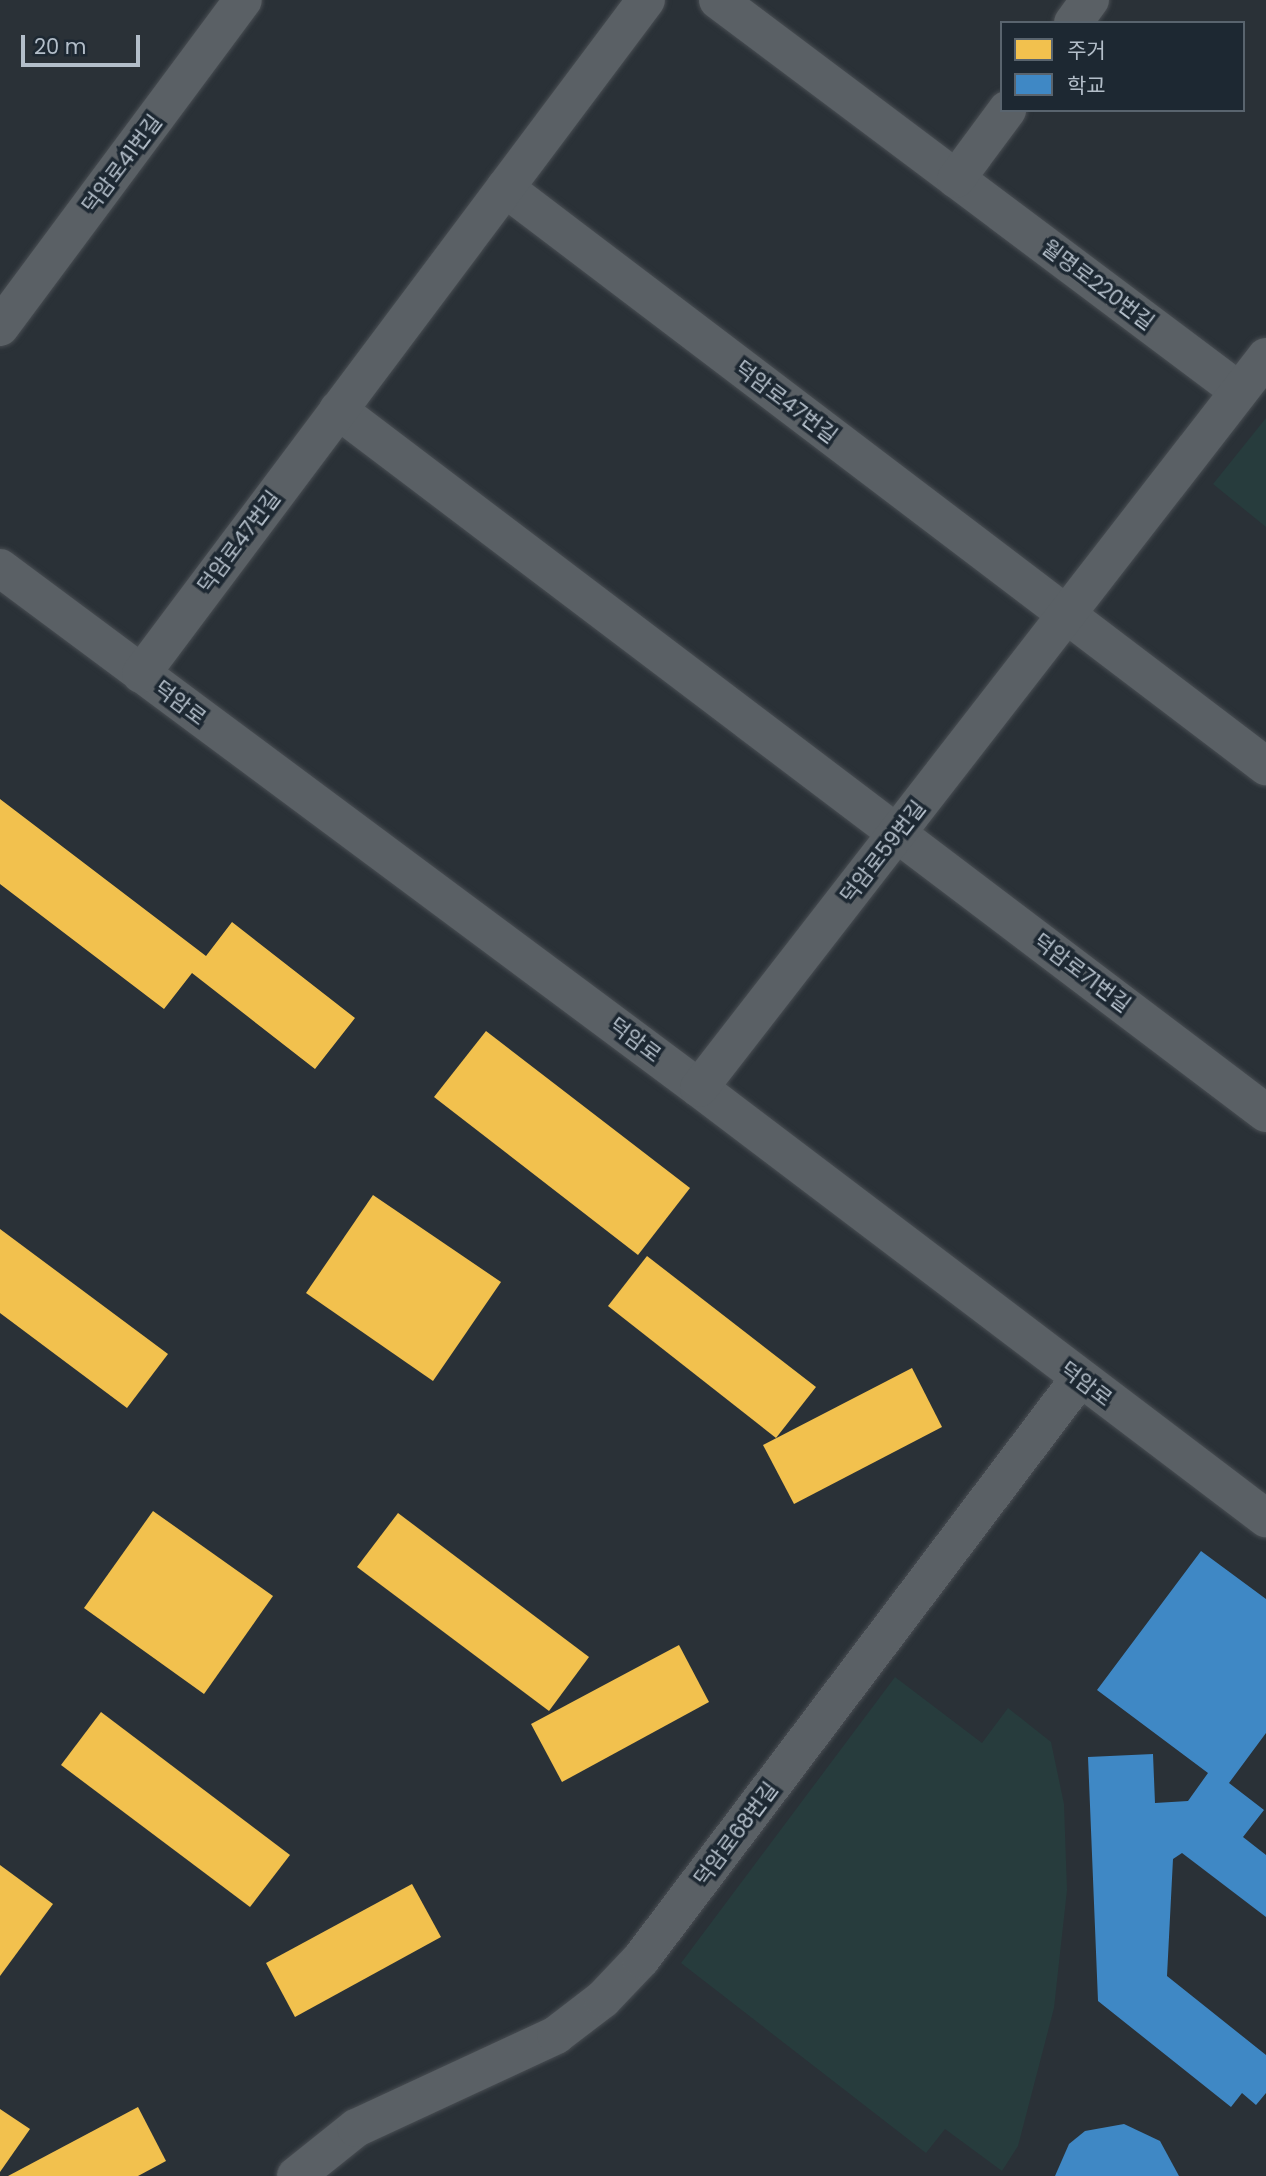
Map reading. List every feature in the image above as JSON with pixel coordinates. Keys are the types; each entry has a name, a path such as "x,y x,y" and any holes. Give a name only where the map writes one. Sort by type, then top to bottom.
{"street":[{"name":"덕암로41번길","path":"0,327 243,0"},
{"name":"덕암로47번길","path":"141,674 646,0"},
{"name":"월명로220번길","path":"718,0 1239,391"},
{"path":"1074,21 1090,0"},
{"path":"956,179 1006,112"},
{"name":"덕암로47번길","path":"505,188 1066,615"},
{"name":"덕암로59번길","path":"699,1087 1266,357"},
{"path":"338,410 898,833"},
{"name":"덕암로","path":"0,568 699,1087 1079,1379 1266,1518"},
{"path":"1066,615 1266,766"},
{"name":"덕암로71번길","path":"898,833 1266,1113"},
{"name":"덕암로68번길","path":"296,2176 356,2128 556,2035 603,1999 641,1959 1079,1379"}],"green space":[{"path":"1266,418 1266,527 1213,484"},
{"path":"895,1677 982,1743 1008,1708 1051,1742 1064,1804 1067,1890 1054,2008 1018,2146 1002,2171 945,2129 926,2153 681,1963"}],"building: 주거":[{"path":"0,799 206,956 232,922 355,1018 315,1069 192,973 164,1009 0,884"},
{"path":"486,1031 690,1188 638,1255 434,1097"},
{"path":"373,1195 501,1282 433,1381 306,1293"},
{"path":"0,1229 168,1354 127,1408 0,1313"},
{"path":"647,1256 816,1387 776,1438 608,1306"},
{"path":"912,1368 942,1427 794,1504 763,1445"},
{"path":"153,1511 273,1596 204,1694 84,1608"},
{"path":"398,1513 589,1657 549,1711 357,1567"},
{"path":"679,1645 709,1702 562,1782 531,1724"},
{"path":"101,1712 290,1855 250,1907 61,1765"},
{"path":"0,1865 53,1904 0,1976"},
{"path":"412,1884 441,1937 295,2017 266,1963"},
{"path":"138,2107 166,2161 138,2176 8,2176"},
{"path":"0,2109 30,2129 0,2172"}],"building: 학교":[{"path":"1201,1551 1266,1599 1266,1733 1229,1783 1264,1810 1243,1837 1266,1855 1266,1917 1182,1853 1173,1859 1167,1976 1266,2055 1266,2093 1256,2105 1242,2093 1231,2107 1098,2001 1088,1757 1153,1754 1155,1803 1188,1801 1208,1773 1097,1690"},
{"path":"1124,2124 1160,2141 1179,2176 1055,2176 1069,2144 1085,2131"}]}
